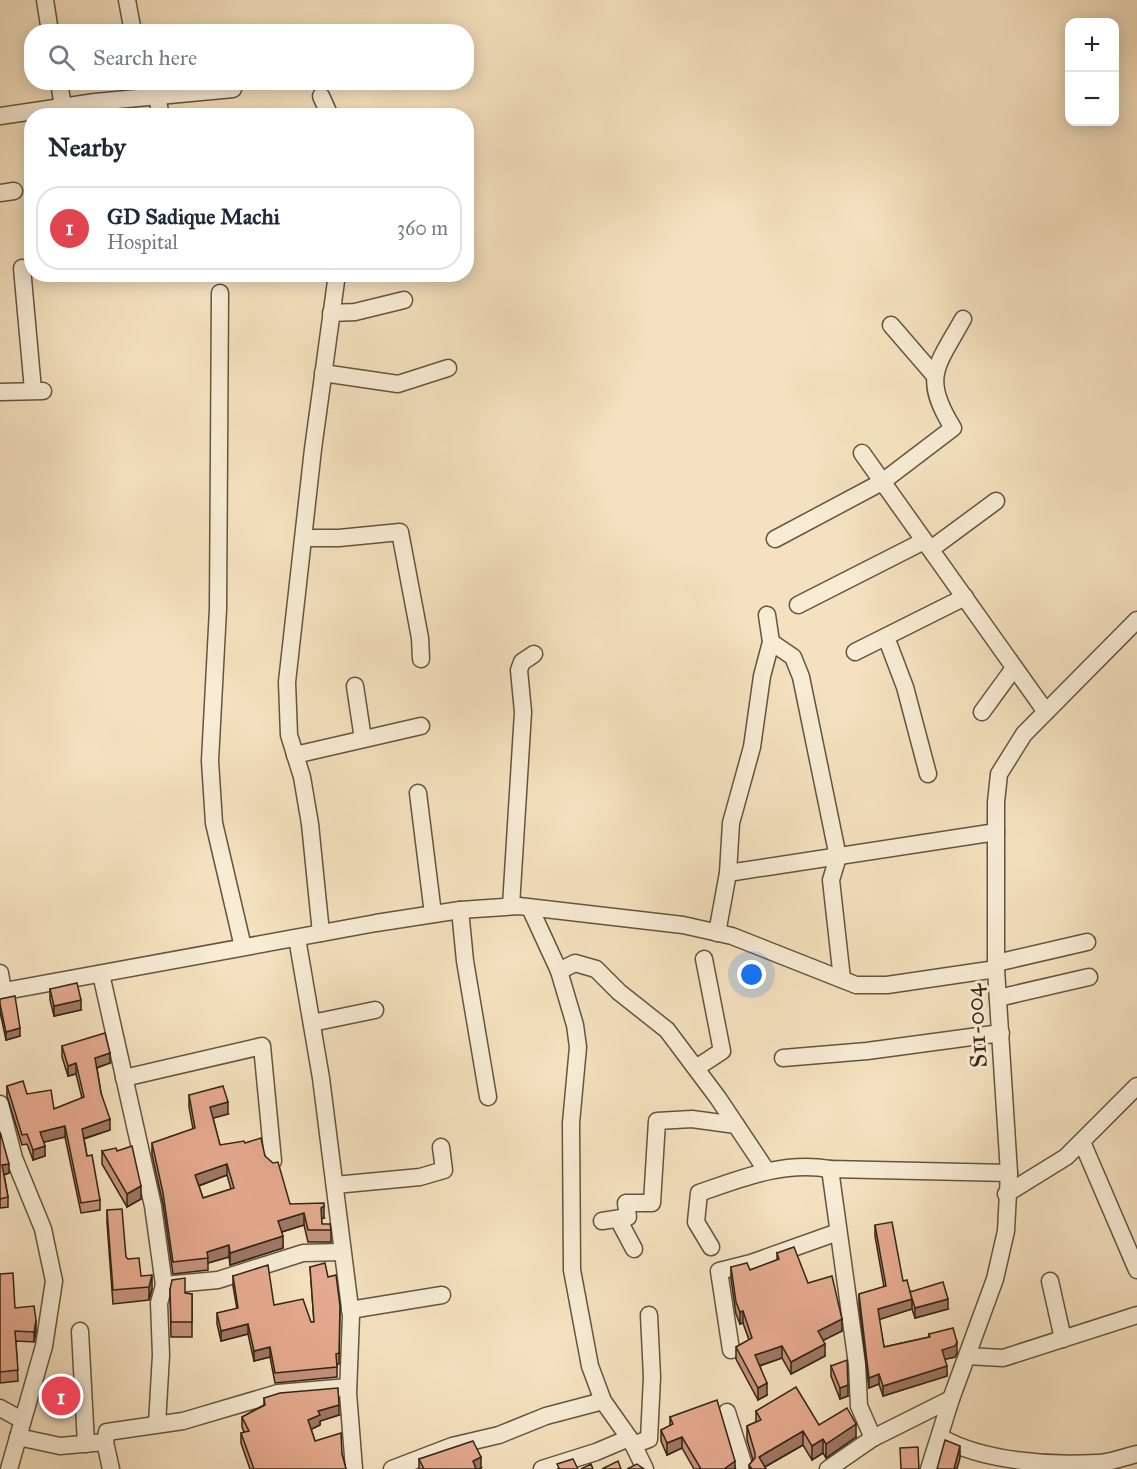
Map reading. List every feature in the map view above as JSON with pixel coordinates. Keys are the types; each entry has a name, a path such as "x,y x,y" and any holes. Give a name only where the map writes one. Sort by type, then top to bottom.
{"street":[{"path":"45,0 49,24"},
{"path":"127,0 132,24"},
{"path":"60,90 63,107"},
{"path":"59,108 149,92 205,90"},
{"path":"149,92 157,108"},
{"path":"321,96 326,108"},
{"path":"0,116 24,114"},
{"path":"0,392 38,391 22,268"},
{"path":"321,933 310,824 286,712 287,682 336,282"},
{"path":"220,293 218,609 210,761 214,823 243,947"},
{"path":"331,313 355,312 404,300"},
{"path":"775,539 882,482 953,428 934,384 934,376 935,369 963,319"},
{"path":"891,325 934,376"},
{"path":"323,373 398,384 448,368"},
{"path":"862,453 1046,712"},
{"path":"798,606 927,545 996,501"},
{"path":"304,538 339,538 400,532 420,638 421,659"},
{"path":"855,652 965,597"},
{"path":"717,933 728,873 731,823 752,747 762,676 771,642 767,615"},
{"name":"S11-004","path":"928,1469 995,1279 1006,1231 1006,1194 1009,1173 996,966 996,832 999,774 1024,734 1136,624"},
{"path":"886,637 905,687 928,774"},
{"path":"771,642 793,657 801,676 838,857 831,880 842,979"},
{"path":"511,906 521,774 523,712 519,670 522,662 534,654"},
{"path":"982,712 1014,668"},
{"path":"355,686 363,739"},
{"path":"295,755 421,726"},
{"path":"418,793 433,914"},
{"path":"728,873 996,832"},
{"path":"0,973 2,992 433,914 511,906 683,924 717,933 856,985 887,985 996,966 1087,942"},
{"path":"530,909 559,971 575,1025 578,1047 571,1123 572,1270 590,1366 603,1401 631,1442 645,1469"},
{"path":"460,910 465,961 488,1097"},
{"path":"297,938 312,1023 350,1310 348,1387 354,1469"},
{"path":"696,1068 722,1051 704,959"},
{"path":"559,971 575,963 596,969 619,992 667,1030 766,1170"},
{"path":"101,974 153,1206 164,1285 159,1303 161,1355 157,1424"},
{"path":"998,998 1089,977"},
{"path":"312,1023 375,1010"},
{"path":"783,1058 867,1051 1000,1033"},
{"path":"124,1078 262,1046 273,1161"},
{"path":"1006,1194 1066,1157 1137,1086"},
{"path":"0,1104 6,1156 42,1228 54,1281 44,1346 22,1420 10,1447 9,1469"},
{"path":"634,1249 610,1220 628,1218 626,1203 652,1203 657,1121 692,1119 736,1125"},
{"path":"1082,1142 1137,1270"},
{"path":"335,1185 420,1177 444,1170 441,1147"},
{"path":"711,1247 696,1222 699,1193 766,1170 810,1165 830,1168 1009,1173"},
{"path":"830,1168 857,1364 860,1406 873,1438"},
{"path":"731,1350 719,1271 751,1263 838,1232"},
{"path":"164,1285 218,1280 303,1253 342,1252"},
{"path":"1050,1281 1063,1339"},
{"path":"350,1310 442,1295"},
{"path":"542,1469 631,1442 649,1439 652,1377 649,1315"},
{"path":"966,1356 1004,1358 1137,1315"},
{"path":"80,1331 86,1443"},
{"path":"111,1469 105,1442 107,1432 183,1421 278,1393 348,1387"},
{"path":"828,1469 873,1438 951,1399"},
{"path":"392,1469 413,1465 452,1446 500,1435 546,1416 603,1401"},
{"path":"0,1407 22,1420"},
{"path":"727,1412 745,1469"},
{"path":"938,1437 958,1448 993,1456 1049,1463 1098,1463 1137,1454"},
{"path":"10,1447 105,1442"}],"building":[{"path":"77,983 81,1000 54,1006 50,989"},
{"path":"15,996 20,1028 6,1032 0,999"},
{"path":"105,1033 110,1053 95,1058 101,1093 110,1119 82,1129 87,1156 92,1155 100,1200 81,1203 65,1126 40,1132 45,1146 33,1150 27,1134 22,1135 7,1086 23,1081 27,1094 51,1090 54,1109 84,1097 76,1063 68,1066 62,1046"},
{"path":"223,1086 228,1102 210,1107 220,1145 244,1141 245,1143 261,1138 265,1156 273,1163 278,1162 290,1204 324,1203 321,1208 322,1224 330,1224 331,1230 308,1230 304,1213 278,1221 283,1236 230,1253 229,1245 207,1252 208,1258 173,1262 163,1193 152,1143 195,1128 189,1095","holes":["227,1164 234,1188 203,1198 195,1175"]},
{"path":"0,1132 9,1164 2,1165 8,1197 0,1199"},
{"path":"132,1146 141,1186 127,1194 102,1151 116,1148 117,1151"},
{"path":"122,1209 126,1257 128,1259 139,1258 141,1276 152,1275 149,1287 113,1290 107,1210"},
{"path":"892,1222 903,1281 907,1280 912,1299 878,1309 884,1347 930,1337 929,1334 953,1328 957,1342 955,1346 942,1350 947,1366 883,1386 879,1374 869,1378 859,1294 886,1286 875,1225"},
{"path":"794,1247 808,1283 832,1276 842,1319 818,1331 825,1344 791,1362 782,1346 755,1355 767,1383 758,1388 736,1347 752,1338 743,1311 740,1312 736,1302 731,1267 747,1263 750,1270 779,1259 777,1253"},
{"path":"325,1263 328,1277 336,1275 340,1306 337,1367 275,1373 270,1347 254,1351 248,1324 221,1331 217,1313 238,1308 233,1276 268,1265 274,1305 303,1299 311,1322 314,1322 310,1267"},
{"path":"13,1273 15,1308 34,1306 36,1320 34,1332 15,1331 18,1370 0,1372 0,1274"},
{"path":"185,1278 185,1293 192,1294 192,1322 171,1322 172,1280"},
{"path":"943,1282 948,1299 915,1308 910,1292"},
{"path":"847,1360 848,1385 840,1388 831,1366"},
{"path":"796,1387 819,1425 847,1408 856,1424 826,1444 823,1439 812,1446 803,1431 759,1457 766,1469 752,1469 749,1465 755,1458 755,1453 747,1426 761,1420 756,1411"},
{"path":"338,1388 339,1405 318,1411 320,1415 308,1420 315,1441 341,1433 342,1454 346,1469 254,1469 241,1433 249,1431 242,1417 265,1405 264,1398 280,1393"},
{"path":"717,1400 735,1461 724,1469 701,1469 682,1437 667,1443 661,1430 673,1424 670,1417"},
{"path":"945,1440 960,1446 954,1469 937,1469"},
{"path":"473,1441 481,1457 473,1461 476,1469 424,1469 419,1459"},
{"path":"918,1447 919,1469 901,1469 900,1448"},
{"path":"573,1459 578,1469 557,1469 559,1468 557,1464"},
{"path":"618,1461 621,1469 602,1469"},
{"path":"591,1464 593,1469 581,1469"},
{"path":"637,1464 644,1469 627,1469"}],"place":[{"name":"GD Sadique Machi","path":"61,1396"}]}
